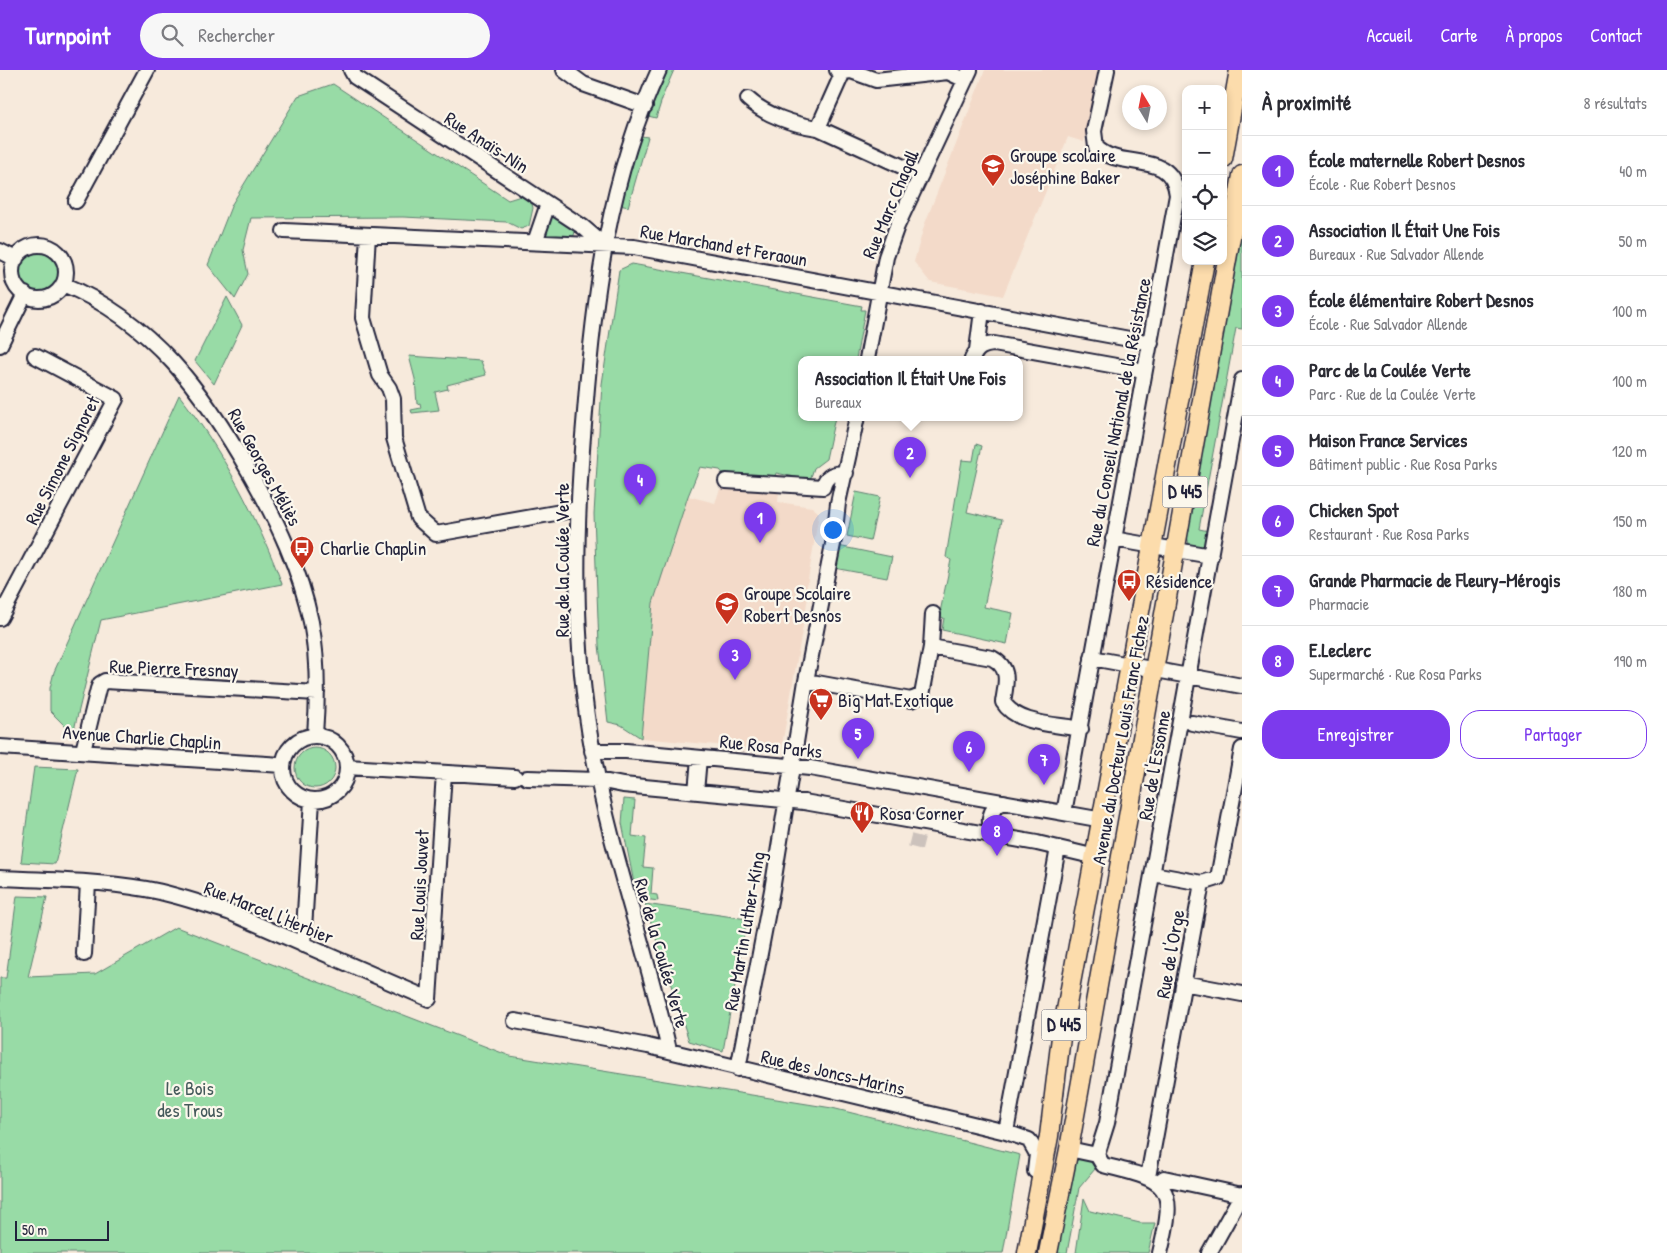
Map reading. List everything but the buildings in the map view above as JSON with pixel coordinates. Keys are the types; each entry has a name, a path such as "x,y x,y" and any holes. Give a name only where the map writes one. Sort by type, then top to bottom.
{"main road":[{"path":"1227,137 1239,70"},
{"name":"Avenue du Docteur Louis Franc Fichez","path":"1026,1253 1049,1136 1061,1037 1104,854 1115,824 1153,671 1242,175"},
{"name":"Avenue du Docteur Louis Franc Fichez","path":"1048,1253 1069,1150 1095,1003 1130,666 1204,265"},
{"path":"1095,1003 1095,947 1104,854"}],"street":[{"path":"76,201 147,70"},
{"name":"Rue Anaïs-Nin","path":"351,70 355,78 583,227 604,245"},
{"path":"564,70 583,84 645,106"},
{"name":"Rue de la Coulée Verte","path":"659,70 623,166 604,245 588,370 578,509 580,645 592,751 617,862 669,1050"},
{"name":"Rue du Conseil National de la Résistance","path":"1064,813 1081,729 1113,539 1144,371 1151,343 1177,194 1176,184 1165,170 1157,166 1108,155 1096,146 1094,131 1107,70"},
{"path":"818,128 840,71 851,71 876,80 948,72 967,75"},
{"name":"Rue Marc Chagall","path":"867,356 886,257 967,75"},
{"path":"748,99 757,107 802,126 818,128 921,175"},
{"path":"535,242 548,204"},
{"name":"Rue Marchand et Feraoun","path":"284,231 634,247 982,310 1151,343"},
{"path":"368,235 363,318 380,375 389,388 393,399 394,438 418,518 436,534 578,509"},
{"path":"43,245 51,247 63,259 66,268 63,284 58,291 42,298 26,294 15,282 13,267 16,259 27,248 43,245"},
{"path":"0,252 16,259"},
{"name":"Rue Georges Méliès","path":"63,284 108,307 153,341 194,384 230,438 273,514 296,568 311,620 316,649 317,693 315,735"},
{"path":"0,345 26,294"},
{"path":"974,354 982,310"},
{"path":"974,354 985,345 999,345 1144,371"},
{"name":"Rue Simone Signoret","path":"0,618 116,398 35,356"},
{"name":"Rue de l'Essonne","path":"1096,1155 1107,1123 1154,874 1241,398 1242,380"},
{"name":"Rue Martin Luther-King","path":"738,1069 772,890 791,766 834,539 838,503 856,421"},
{"path":"838,503 829,500 822,487 824,480 830,475 846,473"},
{"path":"726,481 822,487"},
{"path":"1113,539 1211,556"},
{"path":"806,681 911,700 917,699 922,695 931,647 933,614"},
{"path":"931,647 992,658 1000,662 1007,675 1003,702 1008,711 1020,717 1081,729"},
{"path":"1092,658 1153,671 1242,686"},
{"name":"Rue Pierre Fresnay","path":"83,751 98,689 100,684 105,681 317,693"},
{"path":"1192,723 1242,732"},
{"path":"315,735 325,737 341,748 347,767 340,787 328,797 312,800 294,792 283,775 282,765 290,747 306,736 315,735"},
{"name":"Avenue Charlie Chaplin","path":"0,747 282,765"},
{"path":"1154,874 1202,884 1218,878 1242,749"},
{"name":"Rue Rosa Parks","path":"592,751 626,751 791,766 1004,802 1115,824"},
{"path":"696,792 699,758"},
{"path":"347,767 598,780 623,785 786,800 1058,848 1104,854"},
{"name":"Rue Louis Jouvet","path":"429,999 444,773"},
{"path":"303,945 312,800"},
{"path":"996,836 992,830 990,818 996,806 1004,802"},
{"path":"1006,1132 1058,848"},
{"name":"Rue Marcel l'Herbier","path":"0,878 88,883 146,889 201,903 231,914 429,999"},
{"path":"84,954 88,883"},
{"name":"Rue de l'Orge","path":"1160,1253 1169,1205 1157,1184 1183,984 1202,884"},
{"path":"1183,984 1242,994"},
{"name":"Rue des Joncs-Marins","path":"514,1021 669,1050 738,1069 1006,1132 1029,1140 1037,1154 1026,1253"},
{"path":"1069,1150 1096,1155 1103,1165 1157,1184 1164,1178 1242,1195 1209,1253"}],"shaded area":[{"name":"Groupe scolaire Joséphine Baker","path":"985,70 1098,70 1084,142 1068,137 1003,296 930,282 914,262 924,226"},
{"name":"Groupe Scolaire Robert Desnos","path":"720,489 779,492 778,502 812,507 819,513 805,598 808,597 781,751 641,738 653,603 688,496 715,503"}],"green space":[{"path":"668,70 674,70 656,118 648,116"},
{"path":"333,84 508,200 521,196 532,204 533,208 529,226 521,229 507,222 403,217 251,218 243,250 248,274 235,299 208,265 232,204 298,96"},
{"path":"641,136 648,137 628,207 620,205"},
{"path":"552,215 576,229 573,238 545,236 543,233 548,216"},
{"path":"1242,231 1242,329 1236,328 1199,529 1209,531 1206,545 1197,548 1189,544 1187,536"},
{"path":"44,252 51,255 57,261 60,272 59,280 51,289 44,292 36,292 29,289 21,280 20,268 23,261 32,253"},
{"path":"632,264 862,306 861,310 865,310 857,356 798,356 798,421 834,421 826,459 814,468 810,480 776,473 773,481 726,477 720,470 700,467 688,496 653,603 641,738 621,725 608,722 599,645 594,514 602,384 619,270"},
{"path":"227,297 242,325 214,384 195,361"},
{"path":"409,356 481,361 486,375 447,385 448,389 435,392 439,410 412,413 411,410 421,408 420,403 417,404 415,379"},
{"path":"179,395 210,438 238,485 262,535 282,584 101,620 73,734 50,711 50,688 54,672"},
{"path":"976,444 982,446 967,512 1002,520 984,607 1013,613 1007,644 942,630 944,618 939,617 951,560 946,557 962,460 973,461"},
{"path":"856,492 880,497 870,541 847,536"},
{"path":"838,546 892,557 887,578 834,568"},
{"path":"319,748 326,751 332,757 335,768 334,776 326,785 319,788 311,788 304,785 296,776 295,764 298,757 307,749"},
{"path":"34,767 78,769 55,864 21,862"},
{"path":"624,799 635,800 632,836 646,838 643,867 653,868 651,894 657,895 658,901 637,898 622,823"},
{"name":"Le Bois des Trous","path":"17,896 47,897 28,977 95,974 176,927 510,1056 832,1108 1020,1155 1003,1253 0,1253 0,978 6,978"},
{"path":"645,904 747,919 723,1051 689,1041"},
{"path":"1082,1157 1089,1159 1095,1169 1079,1188 1067,1253 1057,1253 1074,1163"},
{"path":"1084,1198 1090,1211 1140,1223 1155,1223 1148,1253 1076,1253"}],"tunnel":[{"path":"915,848 918,836"}],"place":[{"name":"Groupe scolaire Joséphine Baker","path":"993,187"},
{"name":"Association Il Était Une Fois","path":"910,478"},
{"name":"Parc de la Coulée Verte","path":"640,505"},
{"name":"École maternelle Robert Desnos","path":"760,543"},
{"name":"Charlie Chaplin","path":"302,569"},
{"name":"Résidence","path":"1129,602"},
{"name":"Groupe Scolaire Robert Desnos","path":"727,625"},
{"name":"École élémentaire Robert Desnos","path":"735,680"},
{"name":"Big Mat Exotique","path":"821,721"},
{"name":"Maison France Services","path":"858,759"},
{"name":"Chicken Spot","path":"969,772"},
{"name":"Grande Pharmacie de Fleury-Mérogis","path":"1044,785"},
{"name":"Rosa Corner","path":"862,834"},
{"name":"E.Leclerc","path":"997,856"}]}
